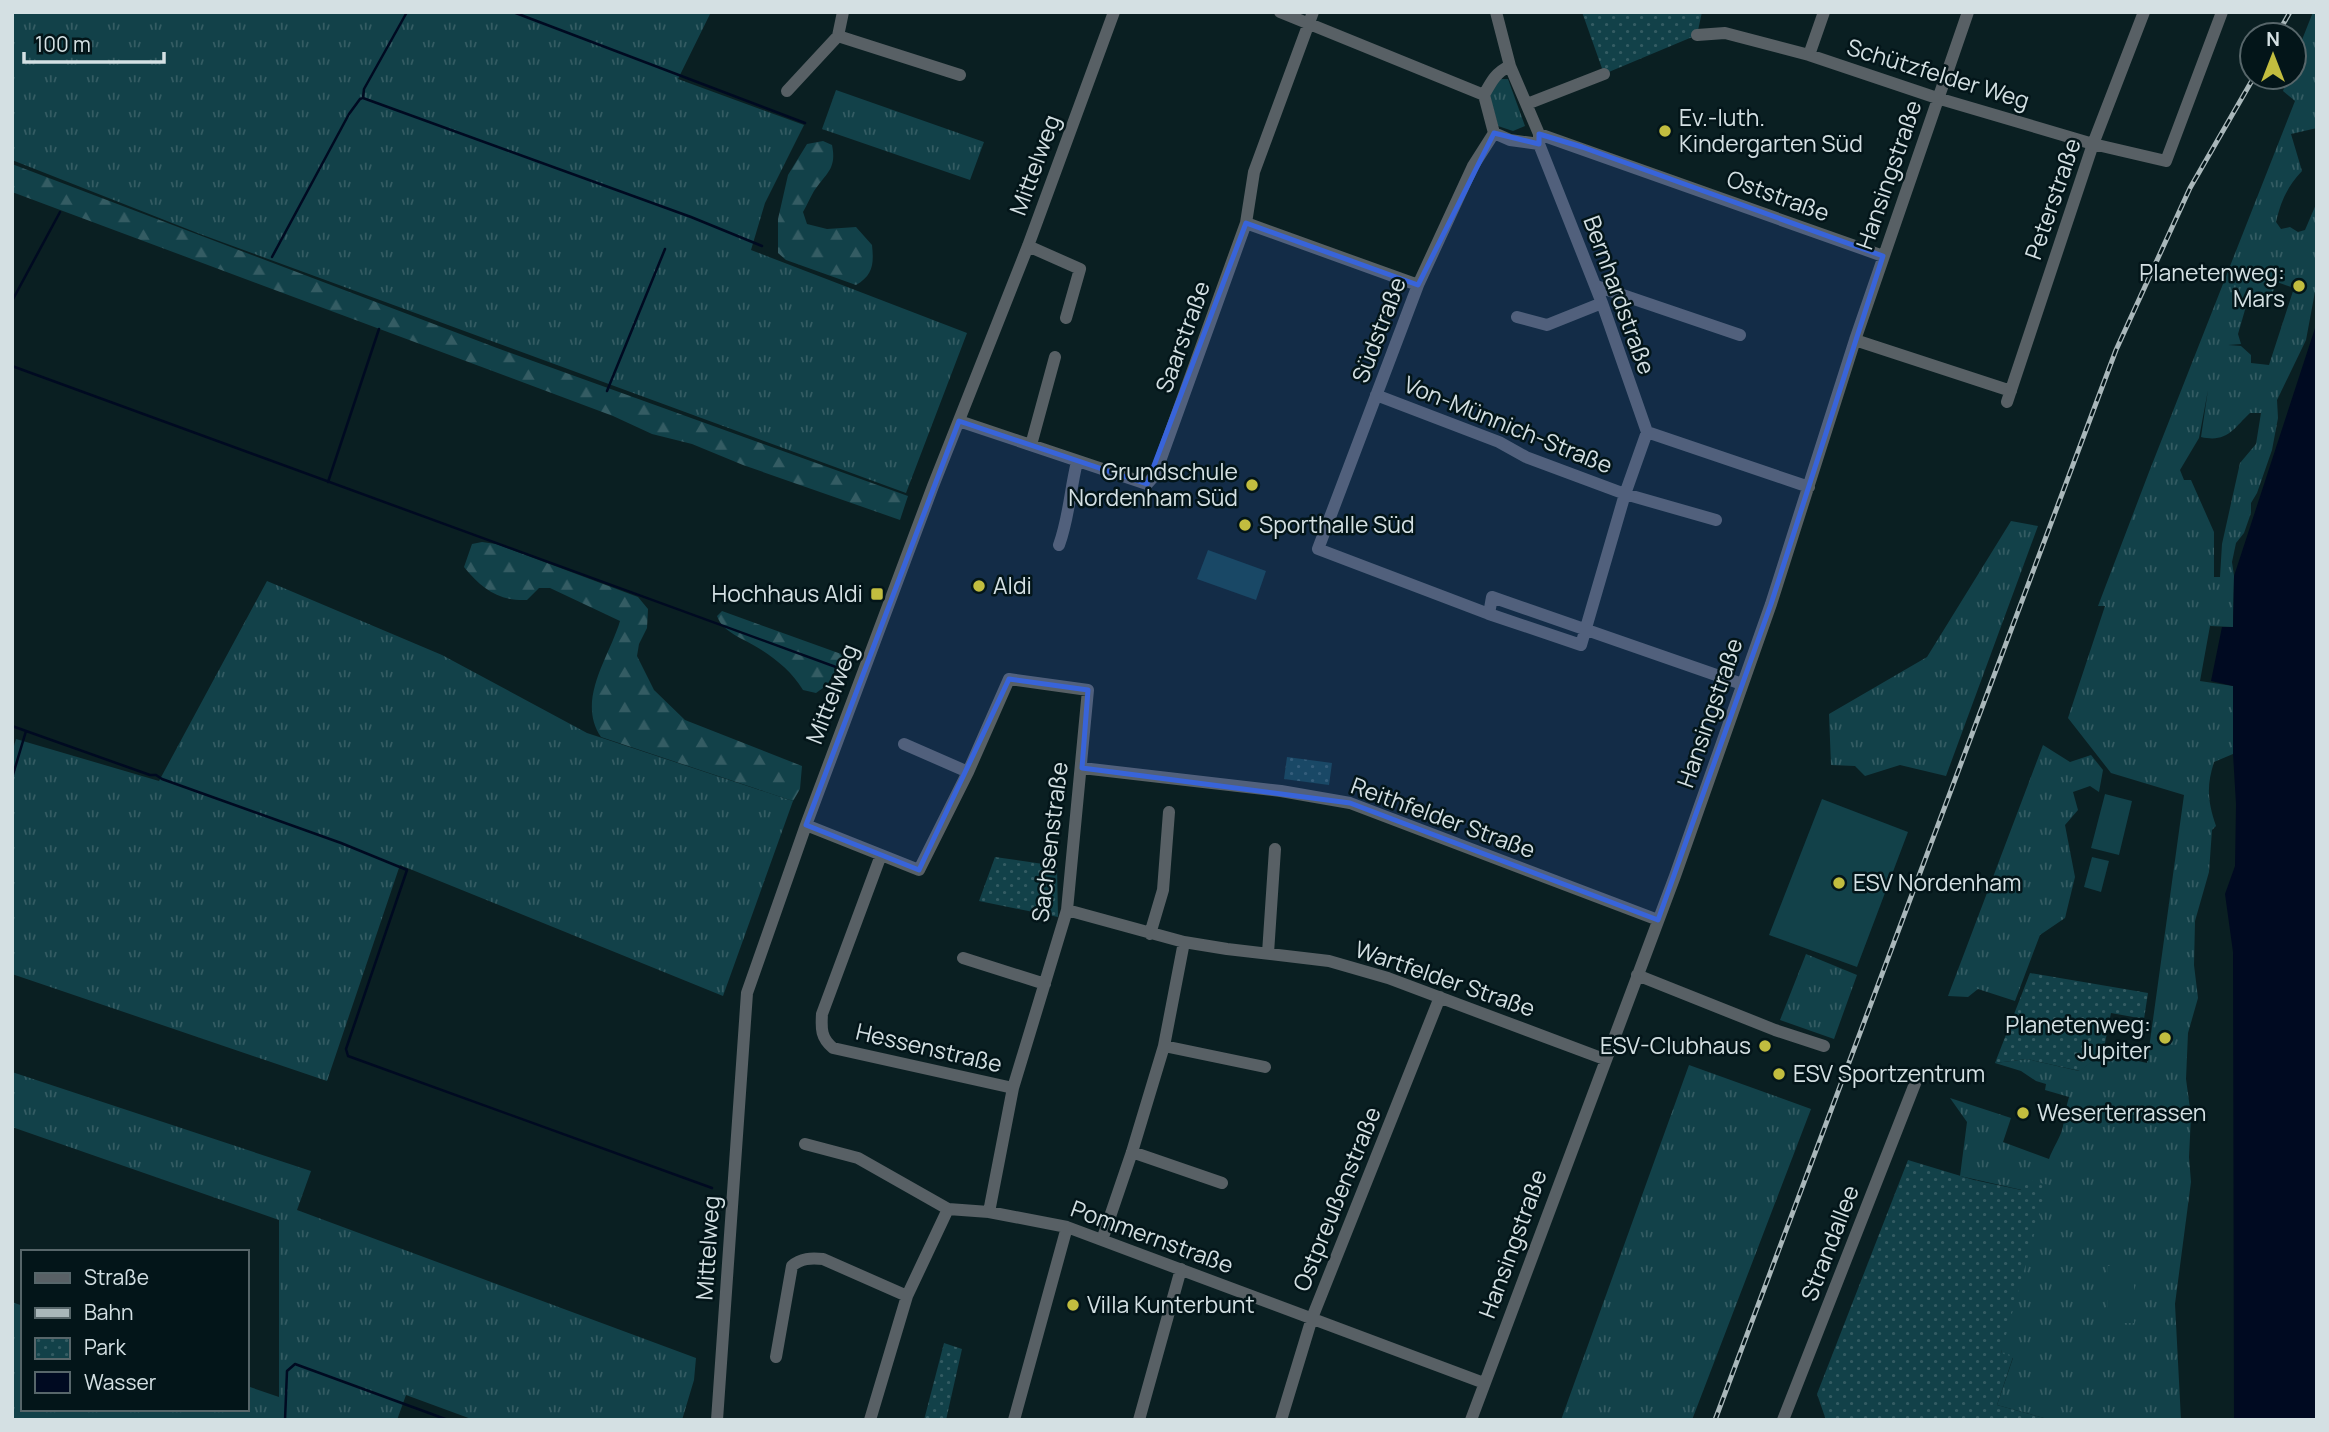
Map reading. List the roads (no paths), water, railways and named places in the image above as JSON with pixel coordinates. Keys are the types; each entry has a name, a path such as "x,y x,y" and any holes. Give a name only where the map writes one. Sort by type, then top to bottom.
{"street":[{"path":"787,91 838,36 844,12"},
{"name":"Mittelweg","path":"717,1420 747,993 806,825 1028,246 1114,12"},
{"path":"1280,12 1311,18 1484,95"},
{"name":"Bernhardstraße","path":"1496,12 1510,66 1596,286 1647,432"},
{"path":"1809,55 1824,12"},
{"name":"Hansingstraße","path":"1471,1420 1658,919 1771,604 1855,340 1968,12"},
{"name":"Peterstraße","path":"1855,340 2009,396 2093,144 2144,12"},
{"name":"Schützfelder Weg","path":"1697,35 1725,33 1809,55 1937,98 2093,144 2166,161 2222,12"},
{"name":"Saarstraße","path":"959,421 1147,484 1155,475 1246,223 1254,172 1311,18"},
{"path":"838,36 960,75"},
{"path":"1494,133 1484,95 1494,77 1510,66"},
{"path":"1527,104 1604,74"},
{"name":"Oststraße","path":"1494,133 1510,139 1539,139 1884,256"},
{"name":"Südstraße","path":"1494,133 1473,166 1418,285 1318,549 1489,614 1492,597 1585,629"},
{"path":"1246,223 1418,285"},
{"path":"1028,246 1080,268 1066,318"},
{"path":"1596,286 1740,335"},
{"path":"1517,317 1547,325 1602,303"},
{"path":"1031,445 1055,357"},
{"name":"Von-Münnich-Straße","path":"1376,394 1499,442 1526,457 1625,494 1716,520"},
{"path":"1742,684 1585,629 1625,494 1647,432 1809,487"},
{"path":"1059,545 1066,525 1069,493 1077,462"},
{"name":"Sachsenstraße","path":"806,825 919,870 968,772 1009,679 1088,690 1067,910 1013,1088 989,1212"},
{"path":"904,744 968,772"},
{"name":"Reithfelder Straße","path":"1082,768 1350,803 1658,919"},
{"path":"1150,934 1163,890 1169,813"},
{"path":"1268,953 1275,849"},
{"name":"Hessenstraße","path":"881,855 822,1014 824,1041 833,1048 1013,1088"},
{"name":"Wartfelder Straße","path":"1067,910 1184,942 1329,961 1388,978 1604,1059"},
{"path":"1102,1240 1164,1045 1184,942"},
{"path":"964,958 1045,984"},
{"path":"1637,975 1775,1030 1824,1046"},
{"name":"Ostpreußenstraße","path":"1281,1420 1312,1318 1440,997"},
{"path":"1164,1045 1265,1067"},
{"name":"Strandallee","path":"1783,1420 1916,1081"},
{"name":"Pommernstraße","path":"805,1144 858,1158 948,1209 989,1212 1068,1227 1484,1383"},
{"path":"1132,1152 1222,1183"},
{"path":"870,1420 907,1296 948,1209"},
{"path":"1014,1420 1068,1227"},
{"path":"776,1357 792,1266 797,1261 823,1259 907,1296"},
{"path":"1139,1420 1181,1269"}],"water":[{"path":"2317,322 2317,1420 2234,1420 2233,952 2225,894 2235,866 2233,686 2211,681 2222,627 2233,627 2234,576"}],"waterway":[{"path":"272,257 349,114 363,98 364,89 407,12"},
{"path":"513,12 805,123"},
{"path":"363,98 691,217 762,246"},
{"path":"12,301 60,212"},
{"path":"607,391 665,249"},
{"path":"328,482 379,329"},
{"path":"12,366 844,670"},
{"path":"12,726 156,775 407,870 346,1049 348,1056 712,1188"},
{"path":"12,778 26,731"},
{"path":"285,1420 287,1371 295,1364 448,1420"}],"railway":[{"path":"2285,21 2290,12"},
{"path":"1715,1420 2116,350 2190,188 2246,91"}],"place":[{"name":"Ev.-luth. Kindergarten Süd","path":"1665,131"},
{"name":"Planetenweg: Mars","path":"2299,286"},
{"name":"Grundschule Nordenham Süd","path":"1252,485"},
{"name":"Sporthalle Süd","path":"1245,525"},
{"name":"Aldi","path":"979,586"},
{"name":"Hochhaus Aldi","path":"877,594"},
{"name":"ESV Nordenham","path":"1839,883"},
{"name":"Planetenweg: Jupiter","path":"2165,1038"},
{"name":"ESV-Clubhaus","path":"1765,1046"},
{"name":"ESV Sportzentrum","path":"1779,1074"},
{"name":"Weserterrassen","path":"2023,1113"},
{"name":"Villa Kunterbunt","path":"1073,1305"}]}
